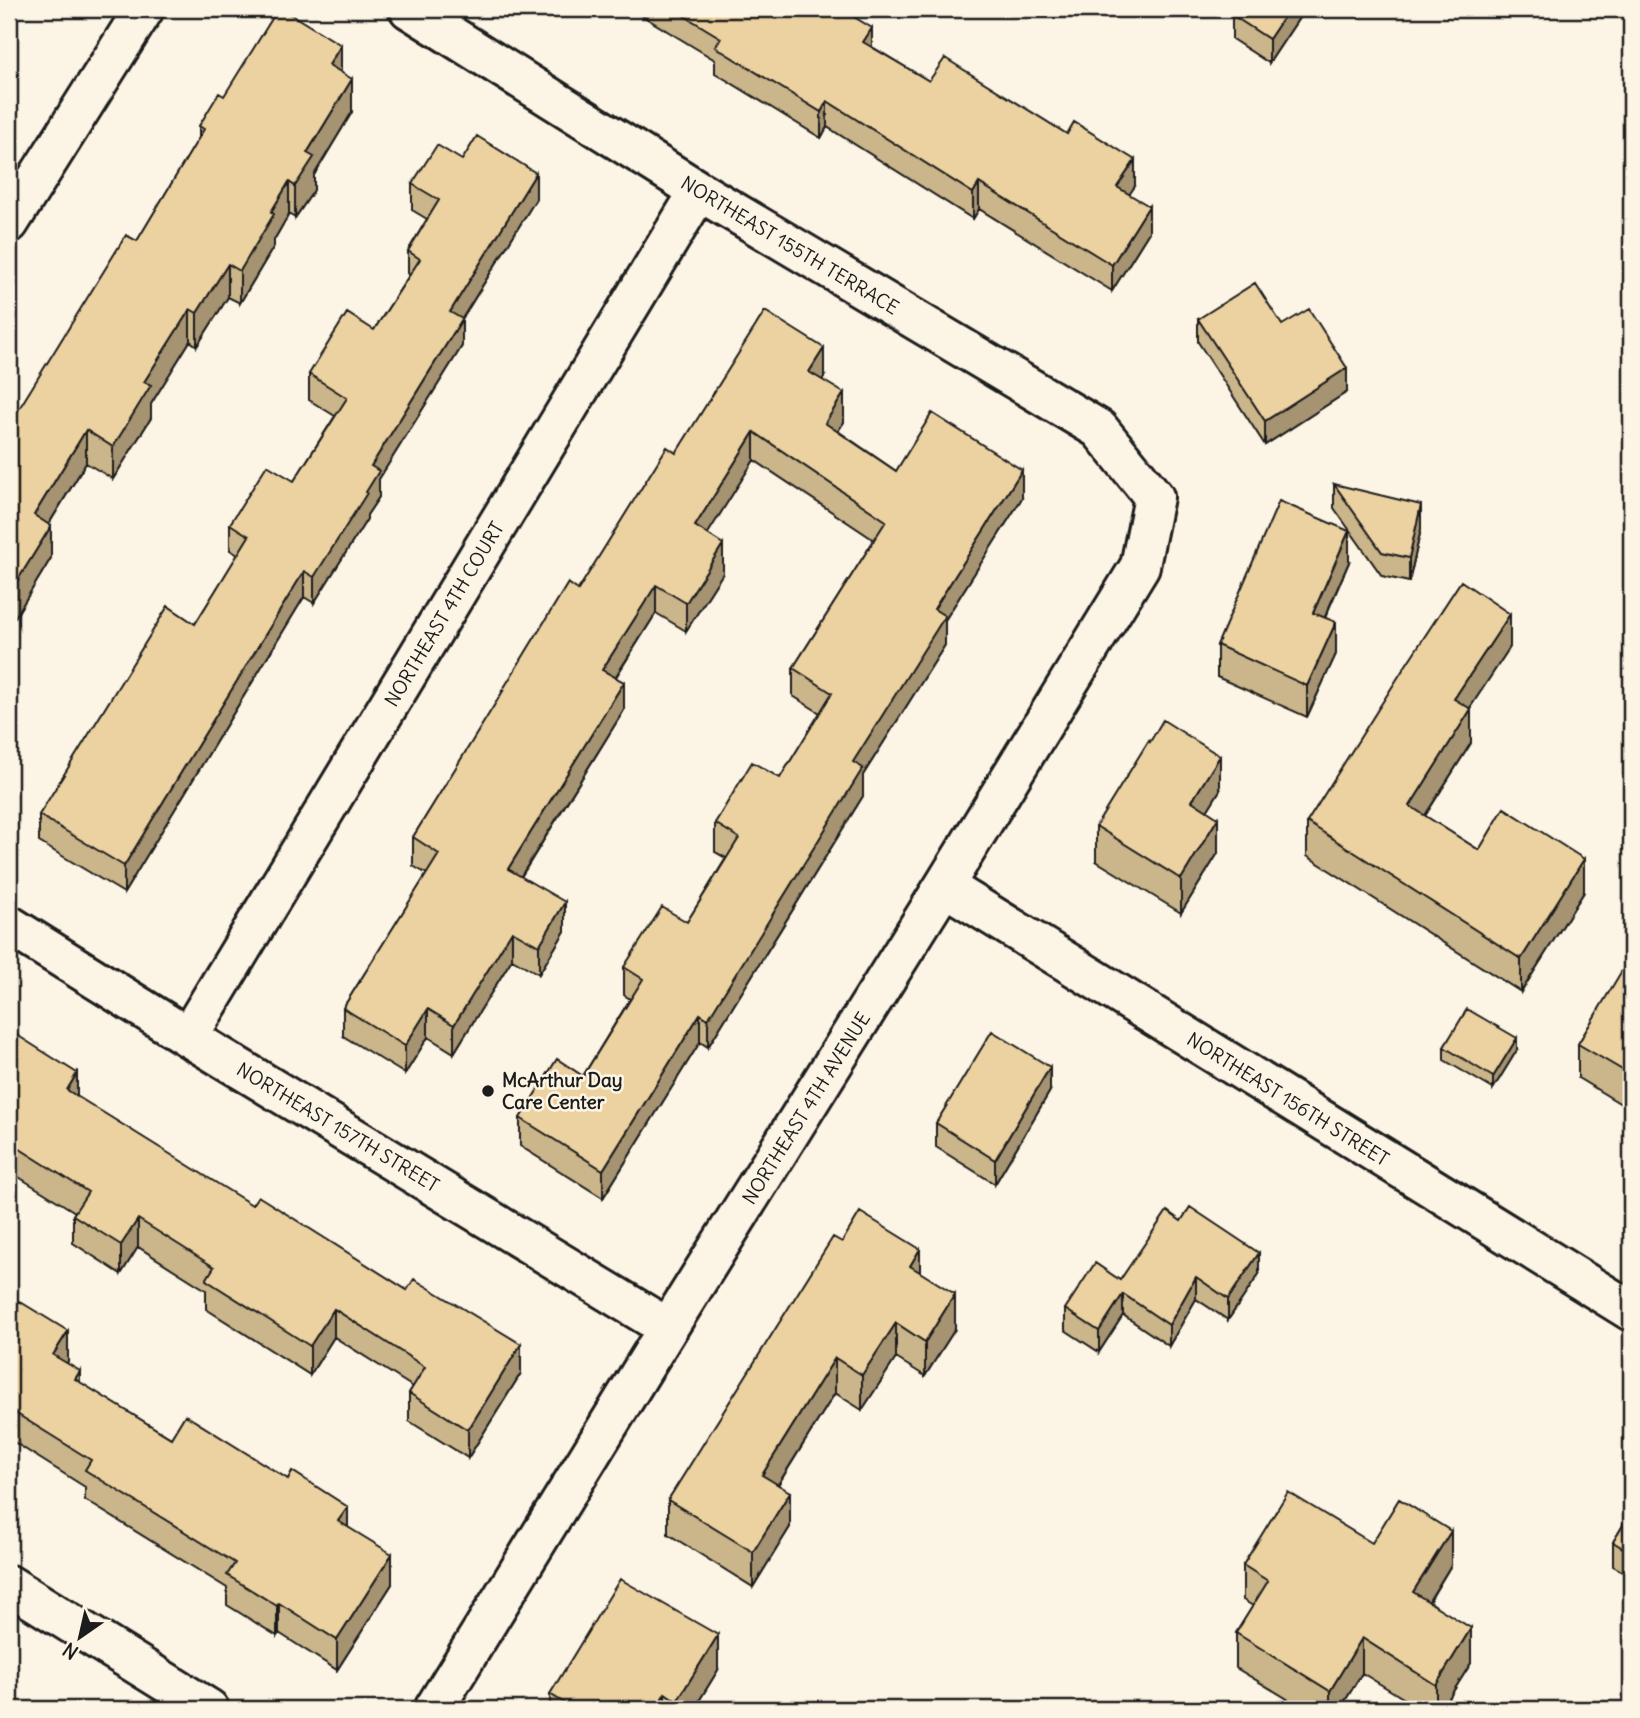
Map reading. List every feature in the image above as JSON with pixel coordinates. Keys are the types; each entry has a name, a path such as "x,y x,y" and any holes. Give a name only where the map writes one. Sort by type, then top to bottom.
{"street":[{"path":"9,223 144,9"},
{"name":"NORTHEAST 155TH TERRACE","path":"409,9 699,191 1099,429 1154,497"},
{"name":"NORTHEAST 4TH COURT","path":"188,1037 699,191"},
{"name":"NORTHEAST 4TH AVENUE","path":"435,1709 1140,566 1154,497"},
{"name":"NORTHEAST 156TH STREET","path":"944,886 1631,1311"},
{"name":"NORTHEAST 157TH STREET","path":"9,925 188,1037 668,1328"},
{"path":"9,1585 209,1709"}],"building":[{"path":"278,9 341,45 329,65 352,79 307,153 314,157 295,186 289,182 271,212 274,214 240,271 228,264 197,313 190,309 144,382 151,385 113,447 86,430 34,515 51,526 14,586 9,583 9,425 126,235 137,241 204,129 199,126 219,93 224,96"},
{"path":"673,9 782,9 797,17 802,9 841,9 872,28 863,42 929,81 945,58 1067,134 1074,122 1135,160 1117,187 1149,206 1112,265 979,183 973,193 827,101 821,112 715,47 721,38"},
{"path":"1236,9 1289,9 1269,39 1232,15"},
{"path":"477,136 536,173 450,312 462,319 371,466 379,471 367,493 314,577 304,571 124,866 39,815 168,606 195,624 249,536 230,524 267,465 294,481 347,398 309,374 347,313 374,330 420,259 408,251 439,200 412,184 437,145 462,160"},
{"path":"1255,283 1282,325 1309,309 1347,368 1265,421 1198,319"},
{"path":"765,311 824,348 809,372 844,393 825,423 896,471 932,413 1022,470 934,609 945,616 853,762 863,768 708,1019 700,1014 603,1170 520,1118 557,1059 583,1076 643,979 624,967 662,907 687,922 739,838 715,823 752,762 780,778 832,693 793,668 886,521 754,432 695,526 723,544 686,603 656,585 602,670 624,682 508,869 565,902 539,946 512,931 454,1025 428,1009 405,1046 343,1008 439,854 413,837 568,583 578,590 667,447 676,453"},
{"path":"1334,484 1421,505 1409,558 1382,552"},
{"path":"1279,501 1349,531 1313,613 1336,622 1307,686 1217,645"},
{"path":"1461,581 1510,614 1454,699 1471,709 1410,806 1479,850 1504,808 1584,859 1521,959 1307,822"},
{"path":"1163,720 1220,756 1192,801 1218,818 1181,879 1096,826"},
{"path":"1631,958 1631,1075 1578,1044"},
{"path":"1467,1009 1517,1038 1493,1077 1444,1047"},
{"path":"9,1030 77,1073 67,1090 252,1205 258,1196 407,1290 414,1279 521,1344 468,1430 409,1393 425,1367 334,1309 310,1346 206,1280 214,1267 138,1219 121,1245 73,1215 88,1192 9,1142"},
{"path":"992,1031 1050,1067 995,1160 936,1123"},
{"path":"1190,1207 1259,1253 1228,1299 1196,1277 1169,1325 1123,1294 1099,1331 1065,1309 1095,1263 1120,1280 1167,1211 1181,1221"},
{"path":"860,1212 920,1249 910,1266 955,1294 925,1342 896,1323 862,1375 835,1358 762,1475 790,1492 753,1552 668,1500 833,1237 842,1242"},
{"path":"19,1301 68,1331 53,1355 80,1371 75,1379 171,1438 185,1415 288,1479 292,1471 348,1507 338,1521 392,1554 337,1640 279,1603 277,1606 227,1575 235,1563 85,1470 91,1460 9,1409 9,1317"},
{"path":"1288,1492 1372,1543 1399,1499 1451,1531 1413,1592 1471,1628 1436,1685 1362,1638 1330,1691 1236,1633 1268,1581 1243,1565"},
{"path":"1631,1512 1631,1553 1613,1542"},
{"path":"620,1579 718,1635 677,1701 665,1693 656,1709 574,1709 550,1694"},
{"path":"9,1700 23,1709 9,1709"}],"place":[{"name":"McArthur Day Care Center","path":"488,1091"}]}
